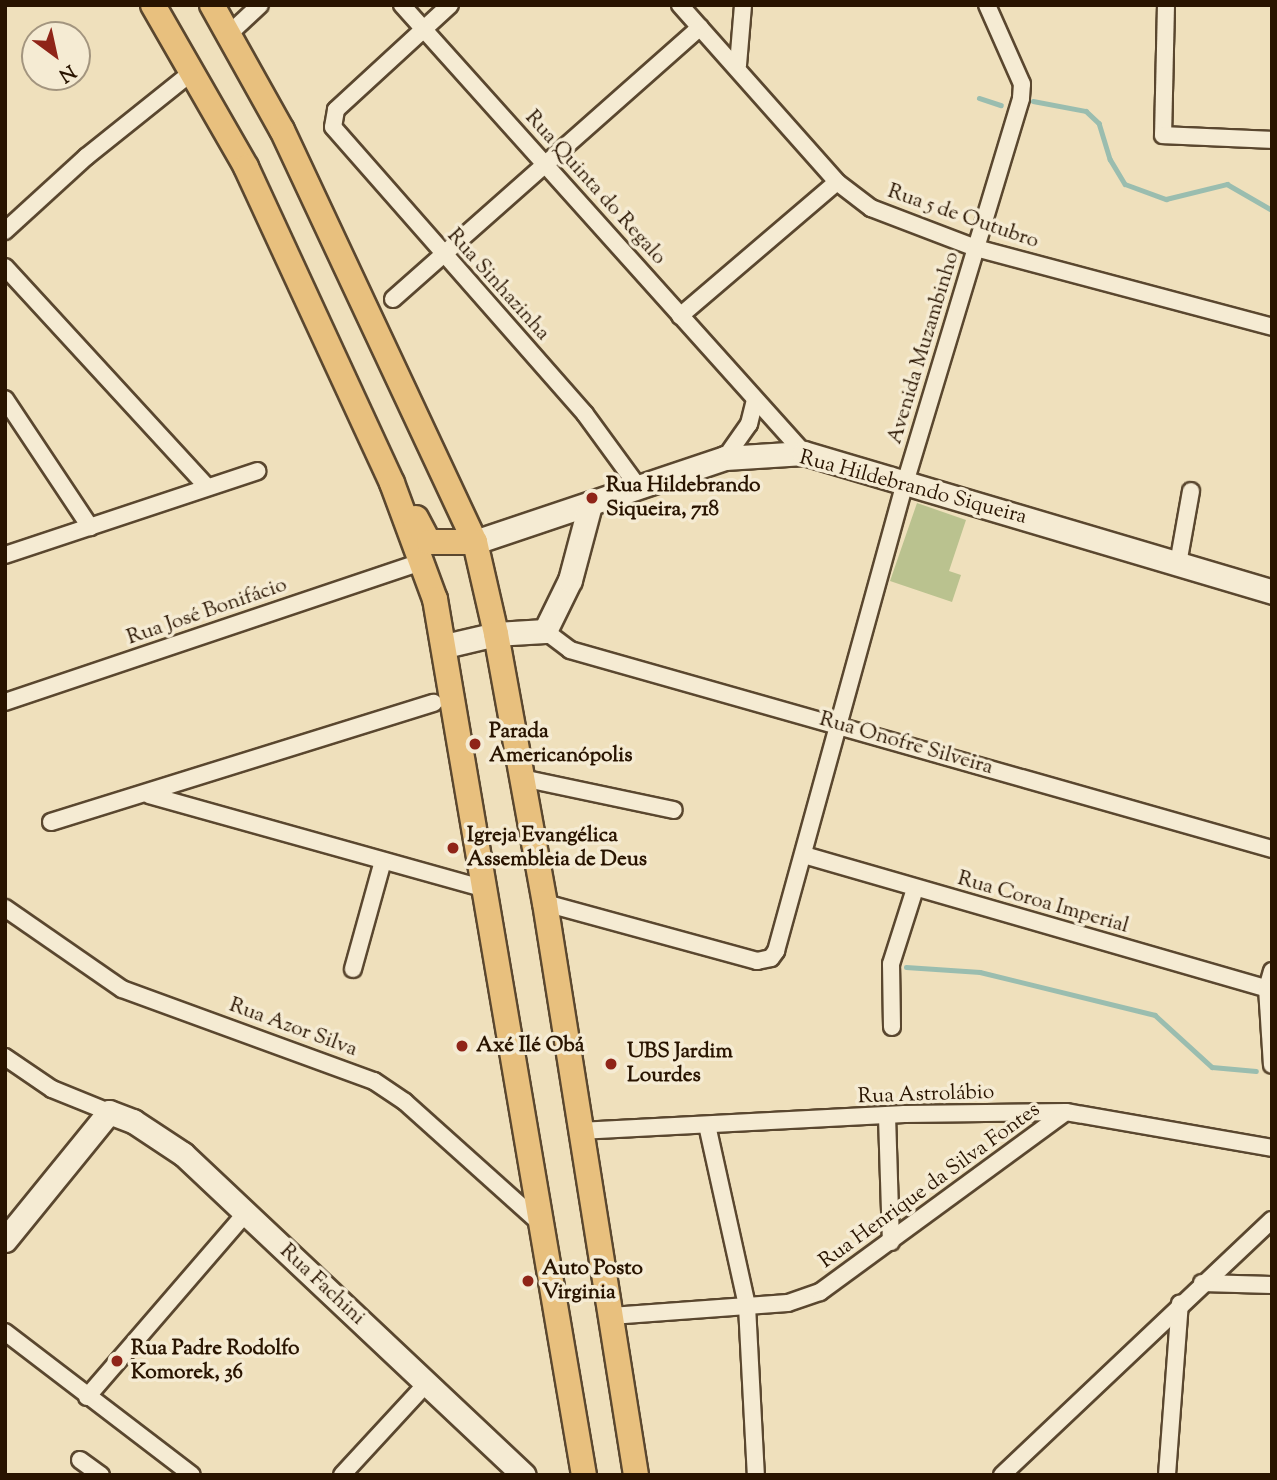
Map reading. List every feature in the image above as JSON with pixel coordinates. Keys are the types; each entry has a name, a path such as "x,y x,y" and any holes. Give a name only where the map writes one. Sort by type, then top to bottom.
{"main road":[{"path":"153,5 246,167 392,483 423,561 445,646 584,1475"},
{"path":"212,5 282,130 475,542 496,634 545,903 579,1131 636,1475"},
{"path":"392,483 406,498 429,542 475,542"}],"street":[{"path":"229,34 260,5"},
{"name":"Rua Quinta do Regalo","path":"402,5 804,453"},
{"path":"423,29 450,5"},
{"name":"Rua 5 de Outubro","path":"680,5 738,65 837,182 871,208 976,248 1272,327"},
{"path":"738,65 743,5"},
{"name":"Avenida Muzambinho","path":"545,903 757,961 771,958 776,951 905,483 1022,84 987,5"},
{"path":"1166,5 1163,135 1272,140"},
{"path":"393,299 700,27"},
{"name":"Rua Sinhazinha","path":"423,29 336,110 333,127 337,135 586,415 639,488"},
{"path":"5,231 86,157 192,72"},
{"path":"680,316 837,182"},
{"path":"5,267 207,487"},
{"path":"5,399 90,527"},
{"path":"725,458 749,424 755,400"},
{"name":"Rua Hildebrando Siqueira","path":"475,542 725,458 804,453 1272,592"},
{"path":"5,555 257,471"},
{"path":"1178,564 1191,491"},
{"path":"445,646 496,634 545,631 559,609 590,505"},
{"path":"552,517 568,528 578,550"},
{"name":"Rua José Bonifácio","path":"5,702 423,561"},
{"name":"Rua Onofre Silveira","path":"545,631 570,650 1272,849"},
{"path":"51,821 149,795 434,703"},
{"path":"522,778 674,810"},
{"path":"149,795 485,889"},
{"name":"Rua Coroa Imperial","path":"804,855 1269,989"},
{"path":"353,969 383,860"},
{"path":"892,1027 891,964 915,889"},
{"name":"Rua Azor Silva","path":"5,908 122,989 374,1081 405,1102 543,1226"},
{"path":"1272,971 1269,989 1272,1065"},
{"path":"5,1057 52,1089 108,1112 9,1228"},
{"name":"Rua Fachini","path":"108,1112 157,1134 246,1213 524,1475"},
{"name":"Rua Astrolábio","path":"579,1131 887,1116 1066,1112 1272,1148"},
{"name":"Rua Henrique da Silva Fontes","path":"611,1316 788,1303 820,1292 1066,1112"},
{"path":"887,1116 891,1242"},
{"path":"707,1125 747,1306 756,1475"},
{"path":"87,1397 246,1213"},
{"path":"1002,1475 1180,1303 1272,1220"},
{"path":"1202,1283 1272,1285"},
{"path":"1167,1475 1180,1303"},
{"path":"5,1332 192,1475"},
{"path":"342,1475 426,1383"},
{"path":"80,1460 101,1475"}],"green space":[{"path":"917,503 966,520 949,571 961,575 952,602 890,581"}],"waterway":[{"path":"979,98 1001,105"},
{"path":"1033,101 1086,111 1099,123 1110,159 1125,184 1166,199 1227,184 1272,210"},
{"path":"906,967 980,972 1155,1015 1212,1067 1256,1071"}],"place":[{"name":"Rua Hildebrando Siqueira, 718","path":"592,498"},
{"name":"Parada Americanópolis","path":"475,744"},
{"name":"Igreja Evangélica Assembleia de Deus","path":"453,848"},
{"name":"Axé Ilé Obá","path":"462,1046"},
{"name":"UBS Jardim Lourdes","path":"611,1064"},
{"name":"Auto Posto Virginia","path":"528,1281"},
{"name":"Rua Padre Rodolfo Komorek, 36","path":"117,1361"}]}
